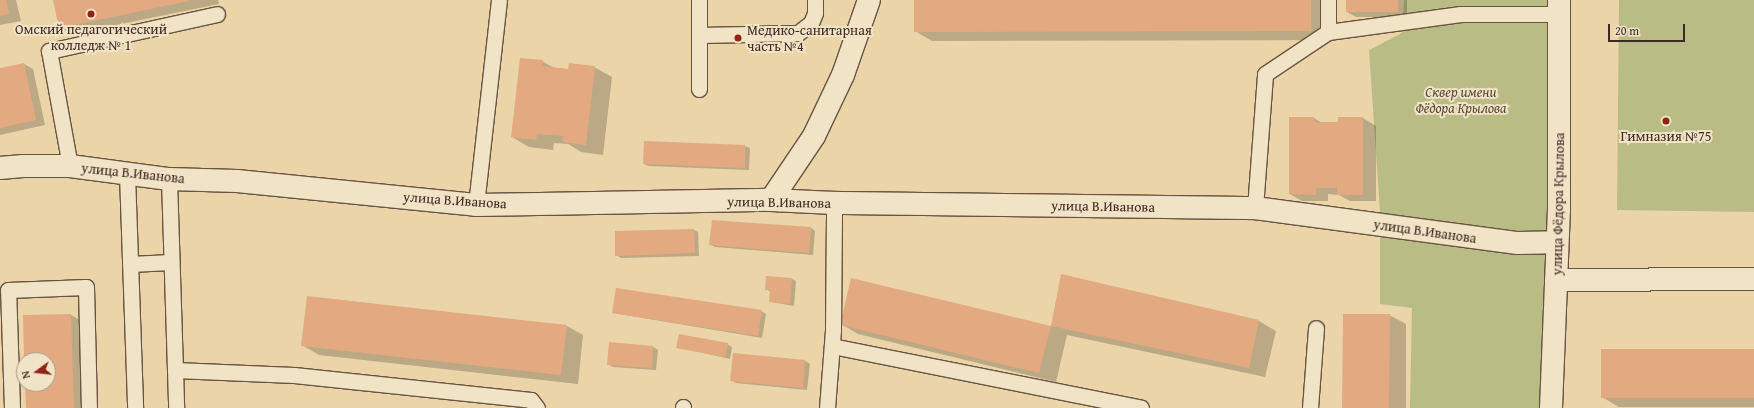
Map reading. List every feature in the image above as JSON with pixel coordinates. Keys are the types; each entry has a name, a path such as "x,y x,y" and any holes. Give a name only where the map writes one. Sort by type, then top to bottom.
{"street":[{"path":"771,200 814,136 843,75 869,0"},
{"name":"улица Фёдора Крылова","path":"1551,408 1558,242 1559,7"},
{"name":"улица В.Иванова","path":"0,168 23,166 70,166 168,179 237,181 476,205 771,200 834,203 1255,208 1518,243 1558,242"},
{"path":"1556,280 1754,279"}],"lane":[{"path":"476,205 499,0"},
{"path":"699,0 699,89"},
{"path":"699,35 798,33 811,23 816,13 815,0"},
{"path":"1328,0 1328,32"},
{"path":"1255,208 1265,74 1328,32 1462,14 1559,7"},
{"path":"70,166 50,51 217,14"},
{"path":"127,174 135,408"},
{"path":"168,179 176,408"},
{"path":"827,408 832,346 834,203"},
{"path":"130,264 172,262"},
{"path":"12,408 8,290 86,288 89,408"},
{"path":"1310,408 1316,328"},
{"path":"832,346 1141,408"},
{"path":"175,370 302,376 531,400 537,408"}],"green space":[{"name":"Сквер имени Фёдора Крылова","path":"1404,0 1550,0 1545,408 1410,408 1412,308 1380,304 1380,212 1369,50 1402,33"},
{"name":"Гимназия №75","path":"1619,0 1754,0 1754,212 1617,210"}],"building":[{"path":"0,0 6,0 9,14 0,16"},
{"name":"Омский педагогический колледж № 1","path":"53,0 189,0 189,1 59,28"},
{"path":"914,0 1311,0 1311,31 914,32"},
{"path":"1346,0 1398,0 1398,12 1346,12"},
{"path":"520,58 543,60 542,66 568,69 569,63 595,66 586,145 562,142 563,136 537,134 536,140 511,137"},
{"path":"24,63 36,120 0,128 0,68"},
{"path":"1289,117 1314,117 1314,122 1338,122 1338,117 1363,117 1363,195 1337,195 1337,188 1316,188 1316,195 1289,194"},
{"path":"644,141 745,145 745,168 643,164"},
{"path":"712,220 811,227 809,253 709,245"},
{"path":"694,229 695,253 615,256 615,231"},
{"path":"1061,274 1259,320 1249,368 1051,326"},
{"path":"766,276 792,278 790,304 769,302 770,290 765,290"},
{"path":"851,278 1051,326 1039,373 840,325"},
{"path":"616,288 762,310 758,336 612,313"},
{"path":"307,296 567,325 561,375 301,346"},
{"path":"71,314 74,408 26,408 25,392 56,392 56,352 24,352 23,315"},
{"path":"1343,314 1390,314 1389,408 1342,408"},
{"path":"679,334 728,343 725,357 676,348"},
{"path":"609,342 653,346 652,368 607,365"},
{"path":"1601,349 1754,349 1754,398 1601,398"},
{"path":"733,353 805,360 803,388 730,381"}],"place":[{"name":"Омский педагогический колледж № 1","path":"91,14"},
{"name":"Медико-санитарная часть №4","path":"738,38"},
{"name":"Гимназия №75","path":"1666,121"}]}
